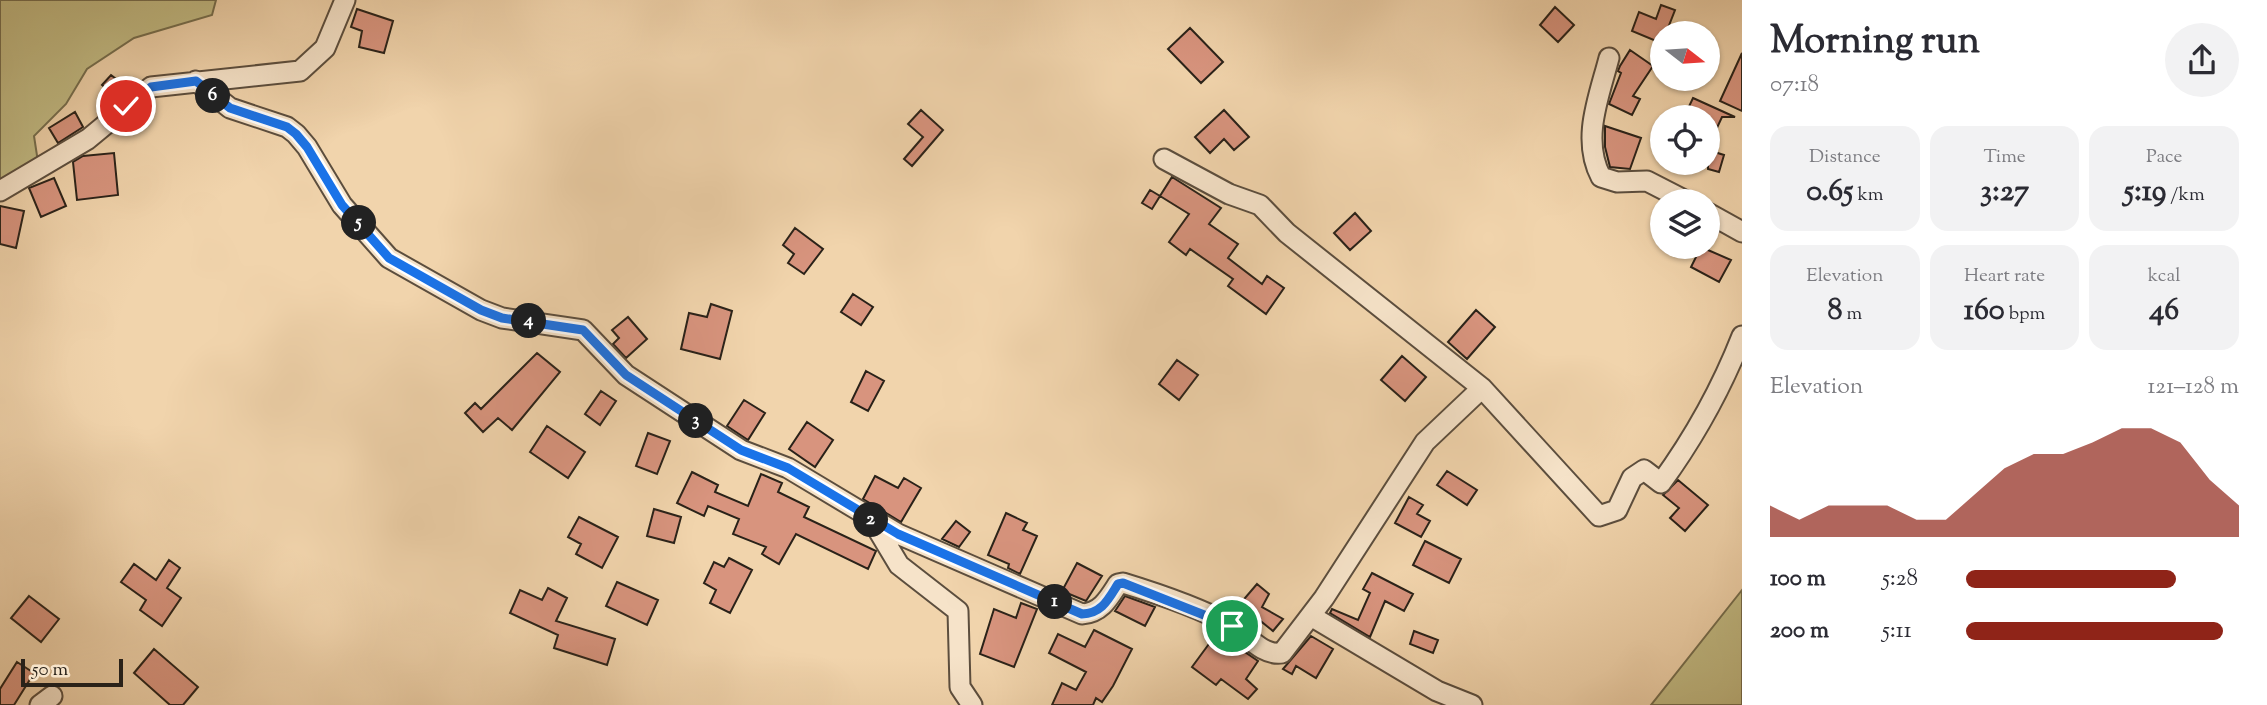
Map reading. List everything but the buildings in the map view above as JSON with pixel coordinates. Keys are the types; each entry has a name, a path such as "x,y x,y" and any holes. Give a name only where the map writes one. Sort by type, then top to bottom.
{"street":[{"path":"0,191 88,139 151,87 300,71 325,48 345,0"},
{"path":"1609,58 1593,118 1591,143 1597,170 1601,177 1617,182 1647,181 1663,189"},
{"path":"202,81 230,108 287,127 296,134 307,147 342,205 389,258 481,310 502,318 583,330 626,375 741,450 788,468 871,519 961,563 1082,614 1097,611 1110,599 1118,584 1123,583 1232,626 1274,654 1290,646 1425,442 1482,388"},
{"path":"1164,159 1229,194 1259,205 1287,233 1482,388 1599,516 1617,510 1632,478 1644,470 1661,483 1679,459 1742,336"},
{"path":"1720,220 1742,232"},
{"path":"871,519 899,565 938,592 958,611 960,687 972,705"},
{"path":"1311,616 1437,691 1472,705"}],"shaded area":[{"path":"0,0 216,0 212,15 134,38 87,69 66,104 34,136 38,162 0,182"},
{"path":"1742,590 1742,705 1651,705"}],"route":[{"path":"126,106 151,87 196,81 230,108 287,127 307,147 342,205 389,258 462,300 502,318 583,330 626,375 673,408 741,450 788,468 898,534 1082,614 1097,611 1110,599 1118,584 1123,583 1198,610 1232,626"}]}
